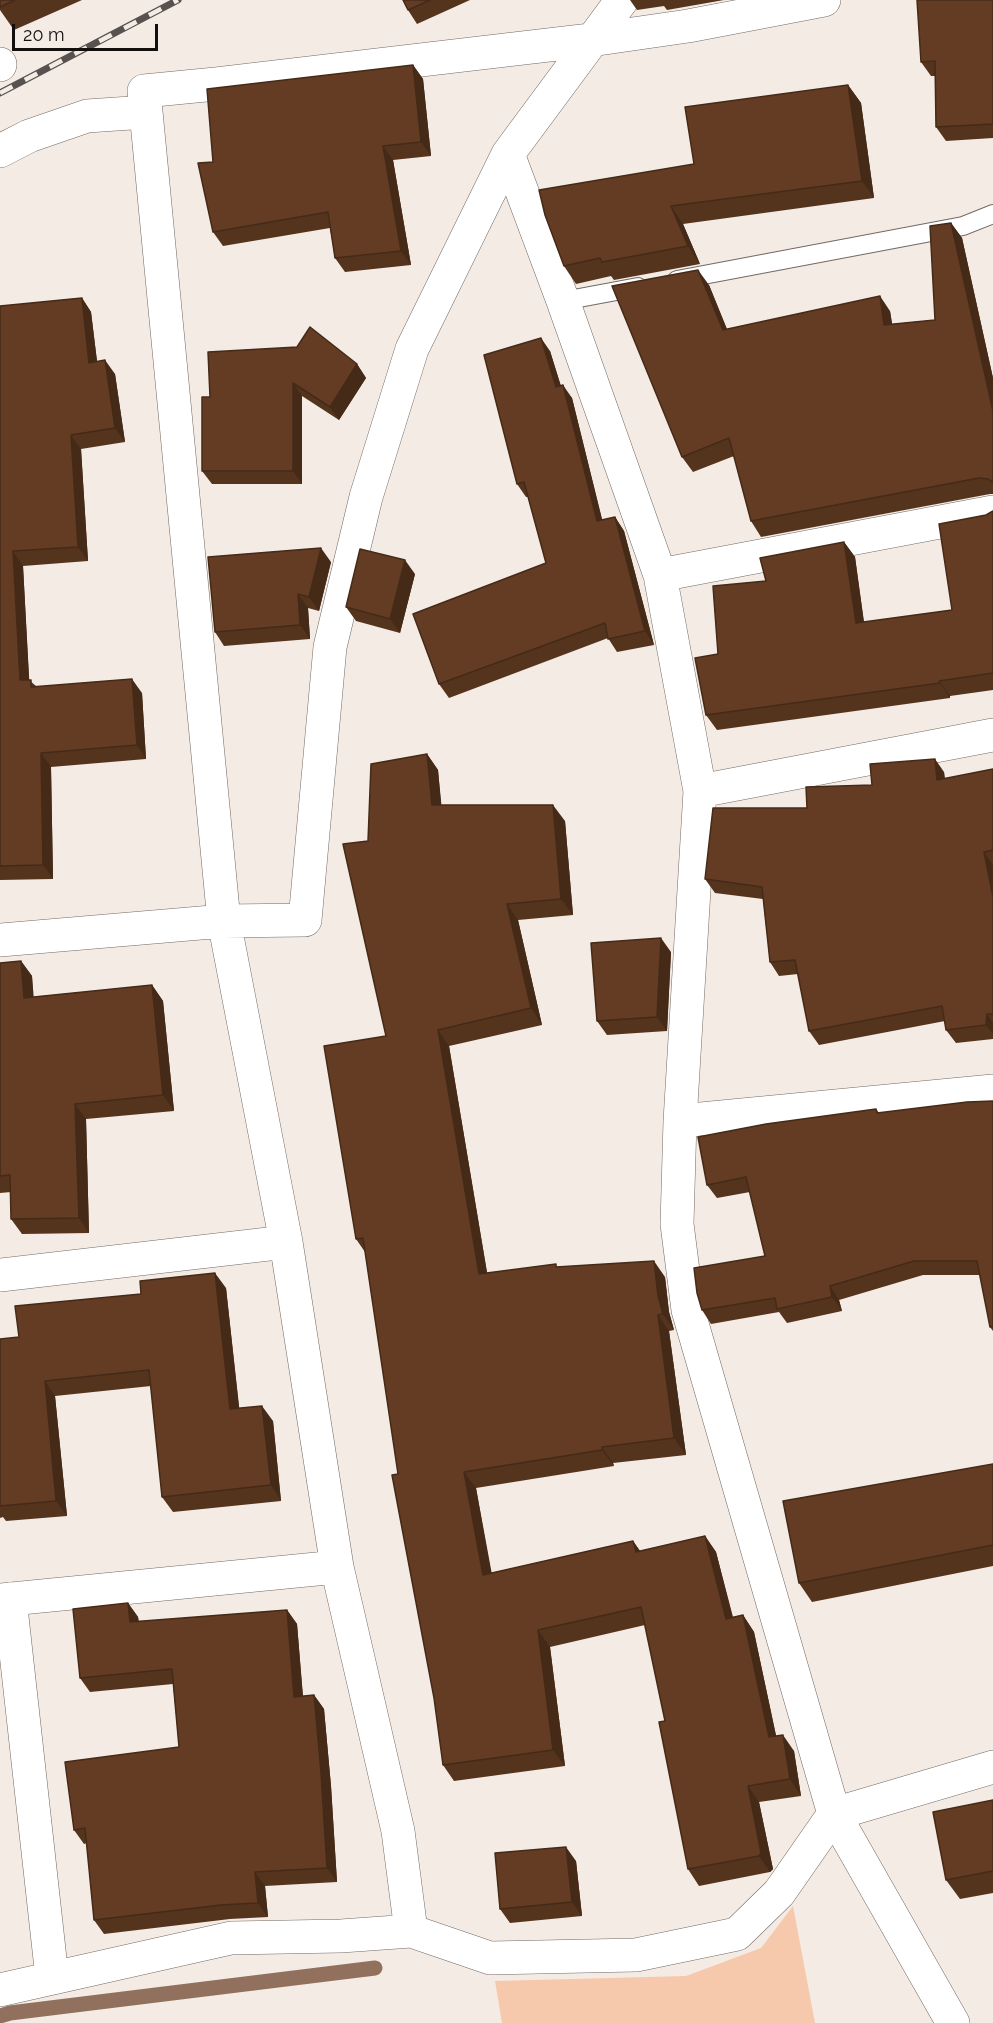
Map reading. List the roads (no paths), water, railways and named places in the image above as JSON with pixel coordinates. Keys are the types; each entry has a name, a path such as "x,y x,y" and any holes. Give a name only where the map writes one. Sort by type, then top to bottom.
{"street":[{"path":"0,940 224,921 305,920 330,647 366,497 412,349 508,154 622,0"},
{"path":"411,1931 398,1831 337,1566 286,1242 224,921 144,91 591,40 688,26 824,0"},
{"path":"0,152 29,136 87,116 146,112"},
{"path":"508,154 660,574 700,791 680,1121 677,1224 688,1310 834,1814 953,2023"},
{"path":"660,574 993,512"},
{"path":"700,791 993,735"},
{"path":"680,1121 993,1091"},
{"path":"0,1275 286,1242"},
{"path":"52,1977 5,1599 337,1566"},
{"path":"0,1990 231,1938 341,1936 411,1931 490,1958 636,1955 737,1934 779,1893 834,1814 993,1767"}],"lane":[{"path":"563,301 963,226 993,214"}],"waterway":[{"path":"0,2016 375,1968"}],"railway":[{"path":"0,93 178,0"}]}
